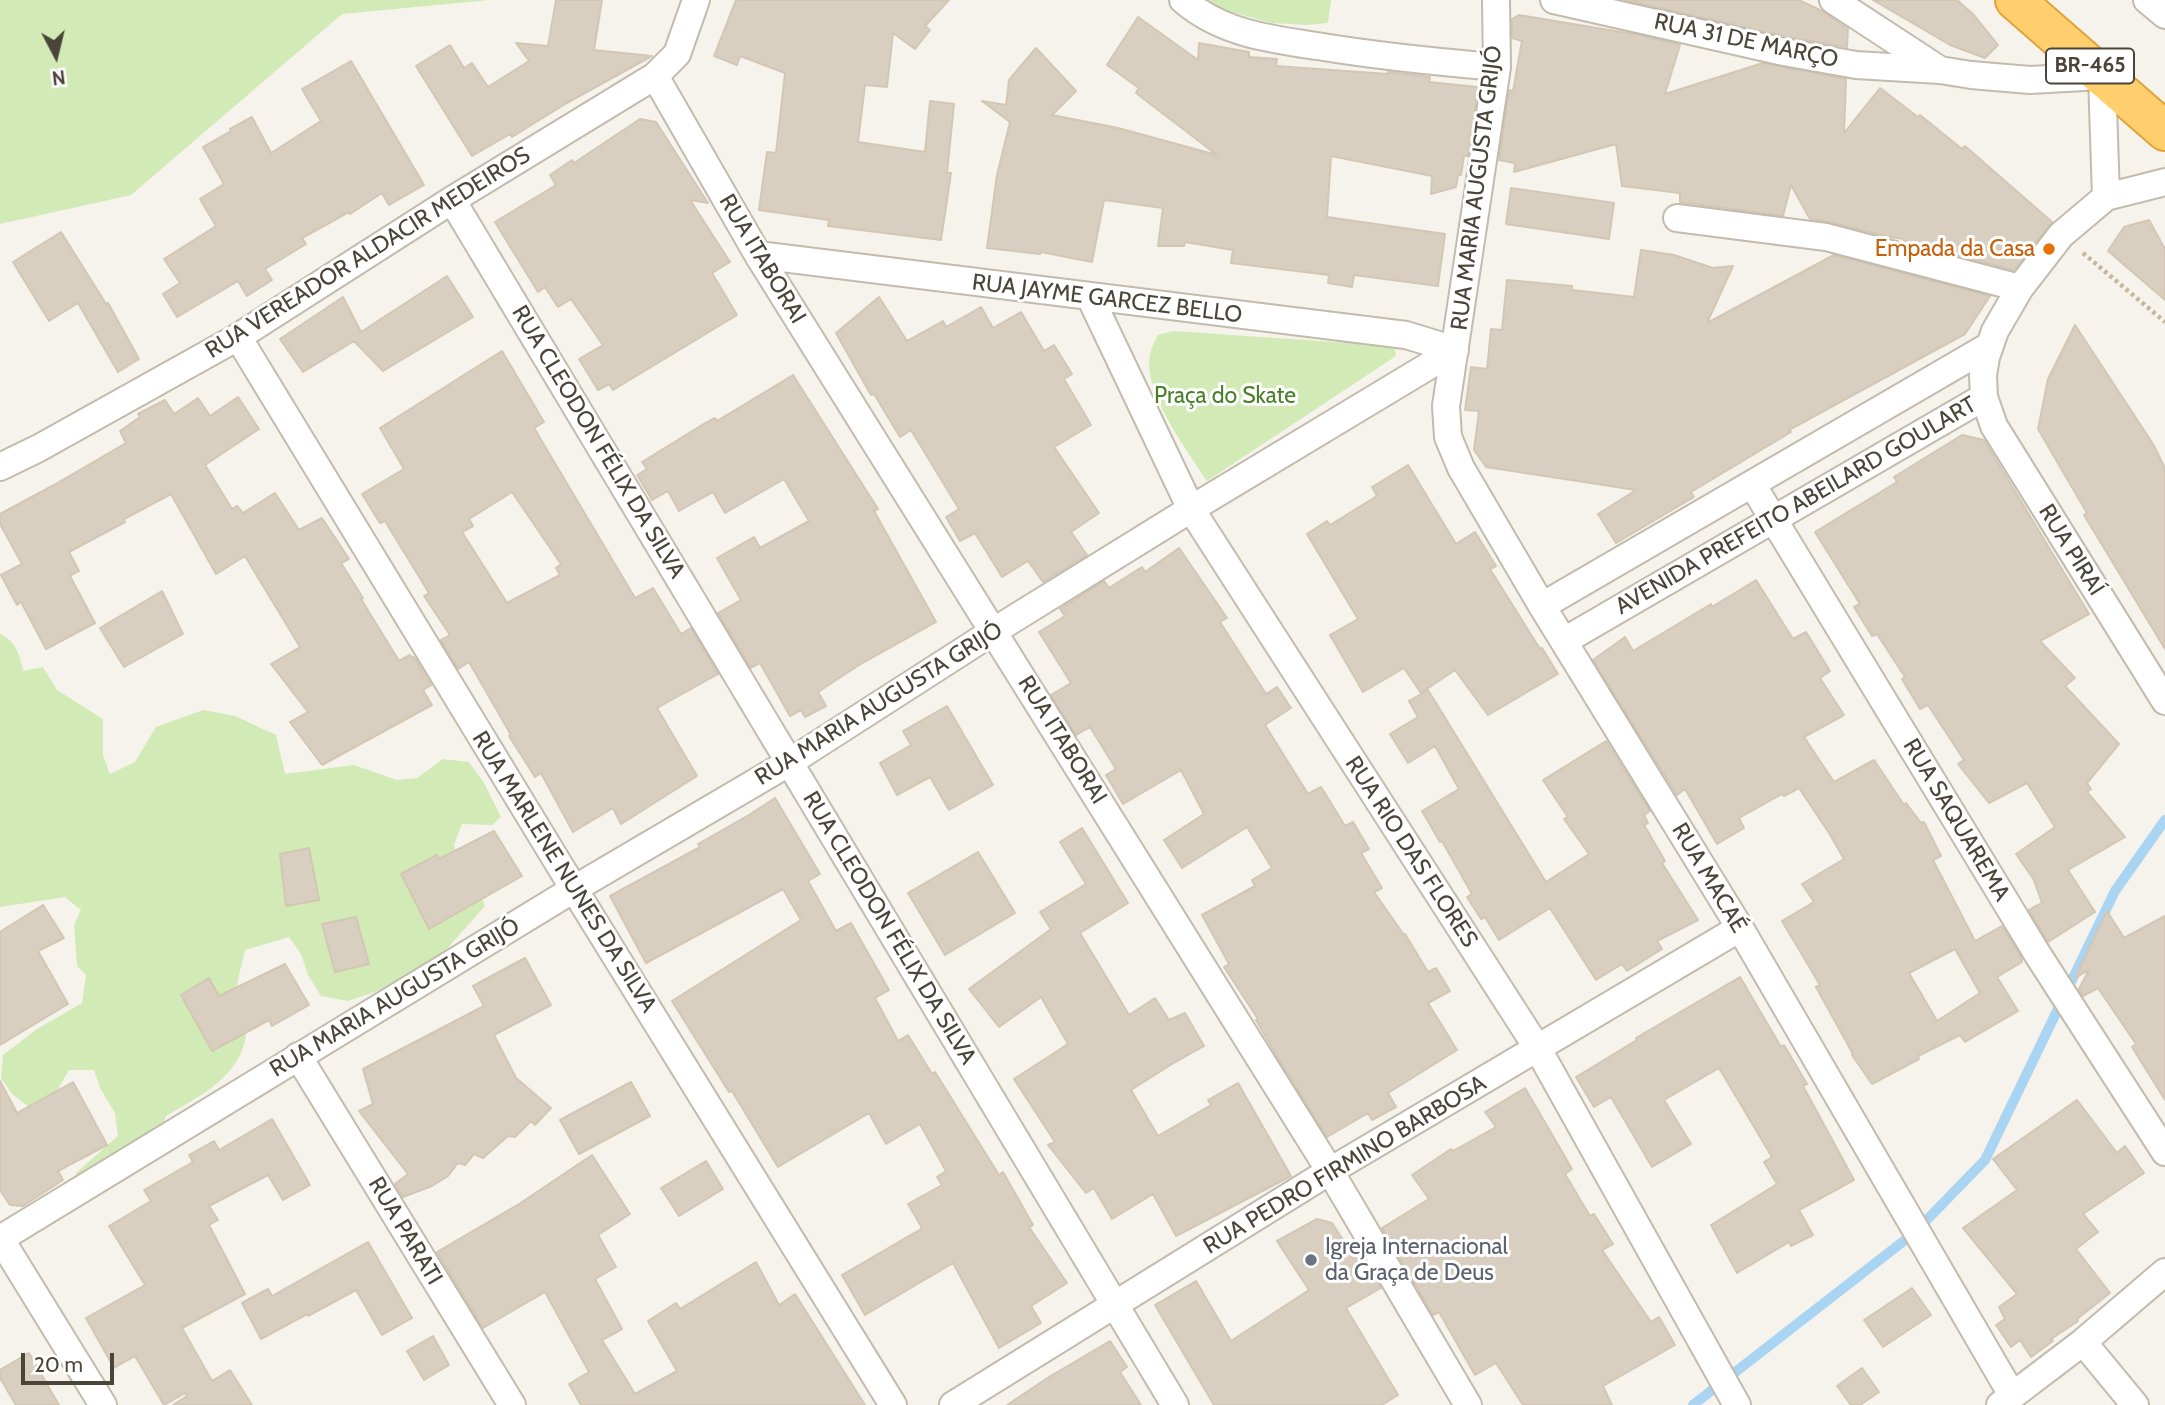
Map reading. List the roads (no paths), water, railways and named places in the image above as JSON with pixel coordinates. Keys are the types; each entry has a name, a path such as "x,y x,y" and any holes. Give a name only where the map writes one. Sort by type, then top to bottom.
{"highway":[{"name":"BR-465","path":"2015,0 2165,131"}],"street":[{"name":"RUA VEREADOR ALDACIR MEDEIROS","path":"0,467 39,449 238,337 453,200 656,76 677,54 696,0"},
{"path":"1183,0 1219,24 1255,36 1377,56 1497,67"},
{"name":"RUA MARIA AUGUSTA GRIJÓ","path":"0,1239 574,889 789,762 1191,509 1455,350 1497,67 1496,0"},
{"name":"RUA 31 DE MARÇO","path":"1554,0 1784,52 1848,63 2031,80 2102,76"},
{"path":"1833,0 1940,70"},
{"path":"2147,0 2165,15"},
{"path":"1848,63 1861,48 1864,19"},
{"name":"RUA ITABORAI","path":"656,76 758,255 1330,1171 1468,1405"},
{"path":"2102,76 2106,197"},
{"name":"AVENIDA PREFEITO ABEILARD GOULART","path":"1564,641 1984,397 1983,375 1989,346 2000,321 2020,288 2061,235 2106,197 2165,182"},
{"name":"RUA CLEODON FÉLIX DA SILVA","path":"453,200 1175,1405"},
{"path":"1677,218 1826,237 2020,288"},
{"name":"RUA JAYME GARCEZ BELLO","path":"758,255 1406,335 1455,350"},
{"name":"RUA RIO DAS FLORES","path":"1090,297 1191,509 1538,1049 1737,1405"},
{"name":"RUA MARLENE NUNES DA SILVA","path":"238,337 574,889 894,1405"},
{"name":"AVENIDA PREFEITO ABEILARD GOULART","path":"1542,606 1989,346"},
{"name":"RUA MACAÉ","path":"1455,350 1446,406 1448,437 1461,468 1542,606 1740,928 1930,1253 2006,1400"},
{"name":"RUA PIRAÍ","path":"1984,397 1994,426 2161,695"},
{"name":"RUA SAQUAREMA","path":"1752,484 2038,955 2165,1152"},
{"name":"RUA PEDRO FIRMINO BARBOSA","path":"953,1405 1330,1171 1740,928"},
{"name":"RUA PARATI","path":"298,1056 512,1405"},
{"path":"0,1239 103,1405"},
{"path":"2006,1400 2083,1342 2165,1272"},
{"path":"2083,1342 2135,1405"}],"waterway":[{"path":"1693,1405 1914,1233 1985,1160 2115,891 2165,820"}],"place":[{"name":"Empada da Casa","path":"2049,249"},
{"name":"Igreja Internacional da Graça de Deus","path":"1311,1260"}],"park label":[{"name":"Praça do Skate","path":"1225,396"}]}
